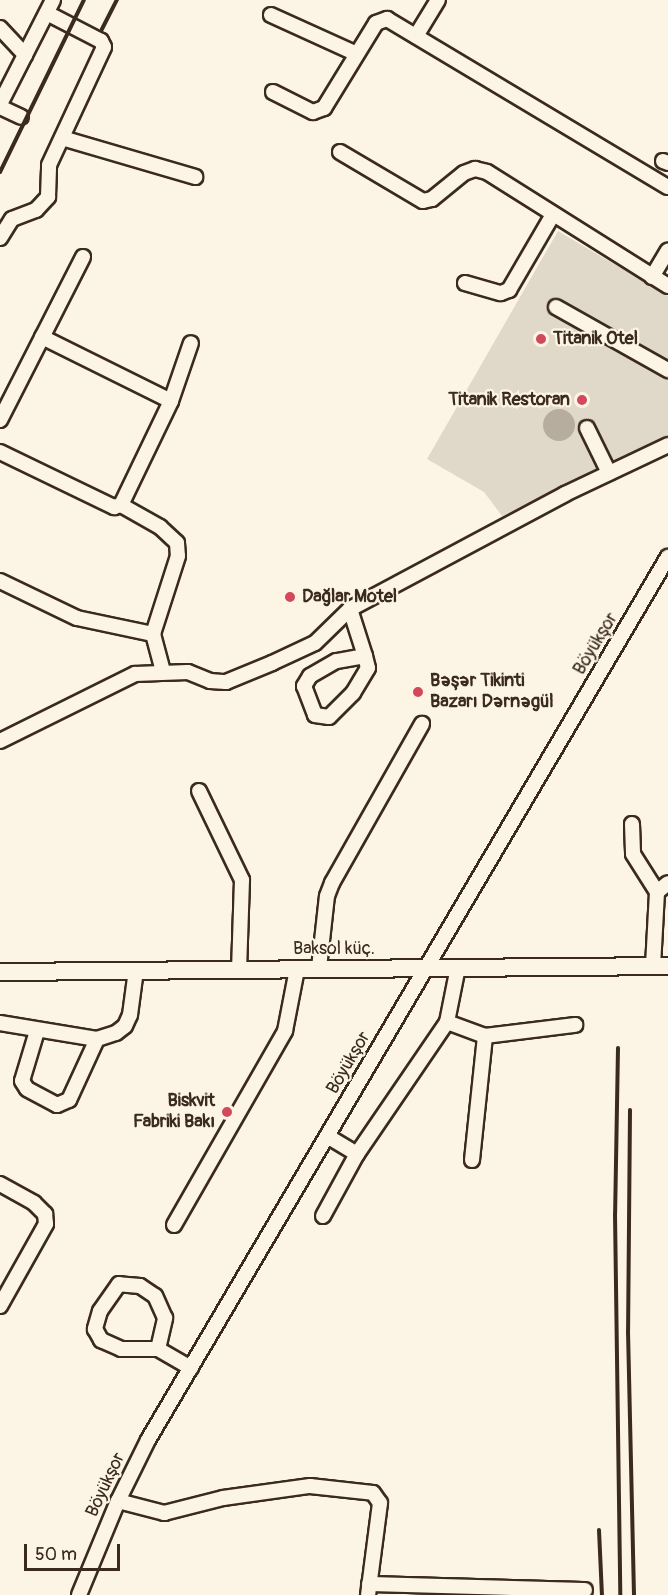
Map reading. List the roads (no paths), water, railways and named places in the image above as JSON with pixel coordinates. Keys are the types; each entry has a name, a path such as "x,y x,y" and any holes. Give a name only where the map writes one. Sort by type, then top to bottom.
{"main road":[{"name":"Baksol küç.","path":"0,972 660,966"}],"street":[{"path":"416,36 438,0"},
{"path":"0,238 12,219 36,210 48,197 49,165 104,47 101,41 51,3 0,105 21,117"},
{"path":"271,15 357,54"},
{"path":"273,92 313,112 324,108 380,20 387,19 668,187"},
{"path":"0,28 25,55"},
{"path":"62,138 195,177"},
{"path":"340,152 423,201 432,199 464,173 475,169 487,172 552,216 668,286"},
{"path":"465,283 501,293 509,290 552,216"},
{"path":"652,277 668,250"},
{"path":"0,420 83,257"},
{"path":"556,307 668,370"},
{"path":"42,338 171,401"},
{"path":"121,505 171,401 191,343"},
{"path":"587,428 609,473"},
{"path":"0,741 127,678 163,671 188,672 210,681 226,682 315,643 350,609 609,473 668,445"},
{"path":"0,452 114,507 121,505 160,527 177,543 177,556 153,634 163,671"},
{"name":"Böyükşor","path":"79,1595 118,1501 191,1368 424,968 668,557"},
{"path":"0,581 77,618 153,634"},
{"path":"350,609 365,656 368,668 364,680 329,717 315,715 304,686 310,676 336,661 365,656"},
{"path":"319,968 327,896 332,883 422,724"},
{"path":"200,792 242,880 239,969"},
{"path":"632,824 633,854 657,892 660,966"},
{"path":"657,892 668,883"},
{"path":"323,1216 357,1155 447,1022 458,967"},
{"path":"174,1225 285,1030 297,969"},
{"path":"0,1023 37,1031 97,1039 125,1026 136,970"},
{"path":"447,1022 485,1036 575,1025"},
{"path":"37,1031 22,1081 27,1089 57,1105 69,1100 97,1039"},
{"path":"472,1160 485,1036"},
{"path":"327,1136 357,1155"},
{"path":"0,1184 34,1203 45,1214 46,1224 0,1306"},
{"path":"158,1349 164,1330 162,1307 149,1290 127,1283 119,1284 100,1311 98,1335 121,1349 158,1349 191,1368"},
{"path":"118,1501 164,1513 223,1498 310,1486 368,1491 379,1497 380,1503 368,1590 585,1590"}],"railway":[{"path":"0,172 84,0"},
{"path":"102,29 117,0"},
{"path":"618,1048 615,1214 620,1595"},
{"path":"630,1110 628,1331 634,1595"},
{"path":"599,1530 602,1595"}],"place":[{"name":"Titanik Otel","path":"541,339"},
{"name":"Titanik Restoran","path":"582,400"},
{"name":"Dağlar Motel","path":"290,597"},
{"name":"Bəşər Tikinti Bazarı Dərnəgül","path":"418,692"},
{"name":"Biskvit Fabriki Bakı","path":"227,1112"}]}
